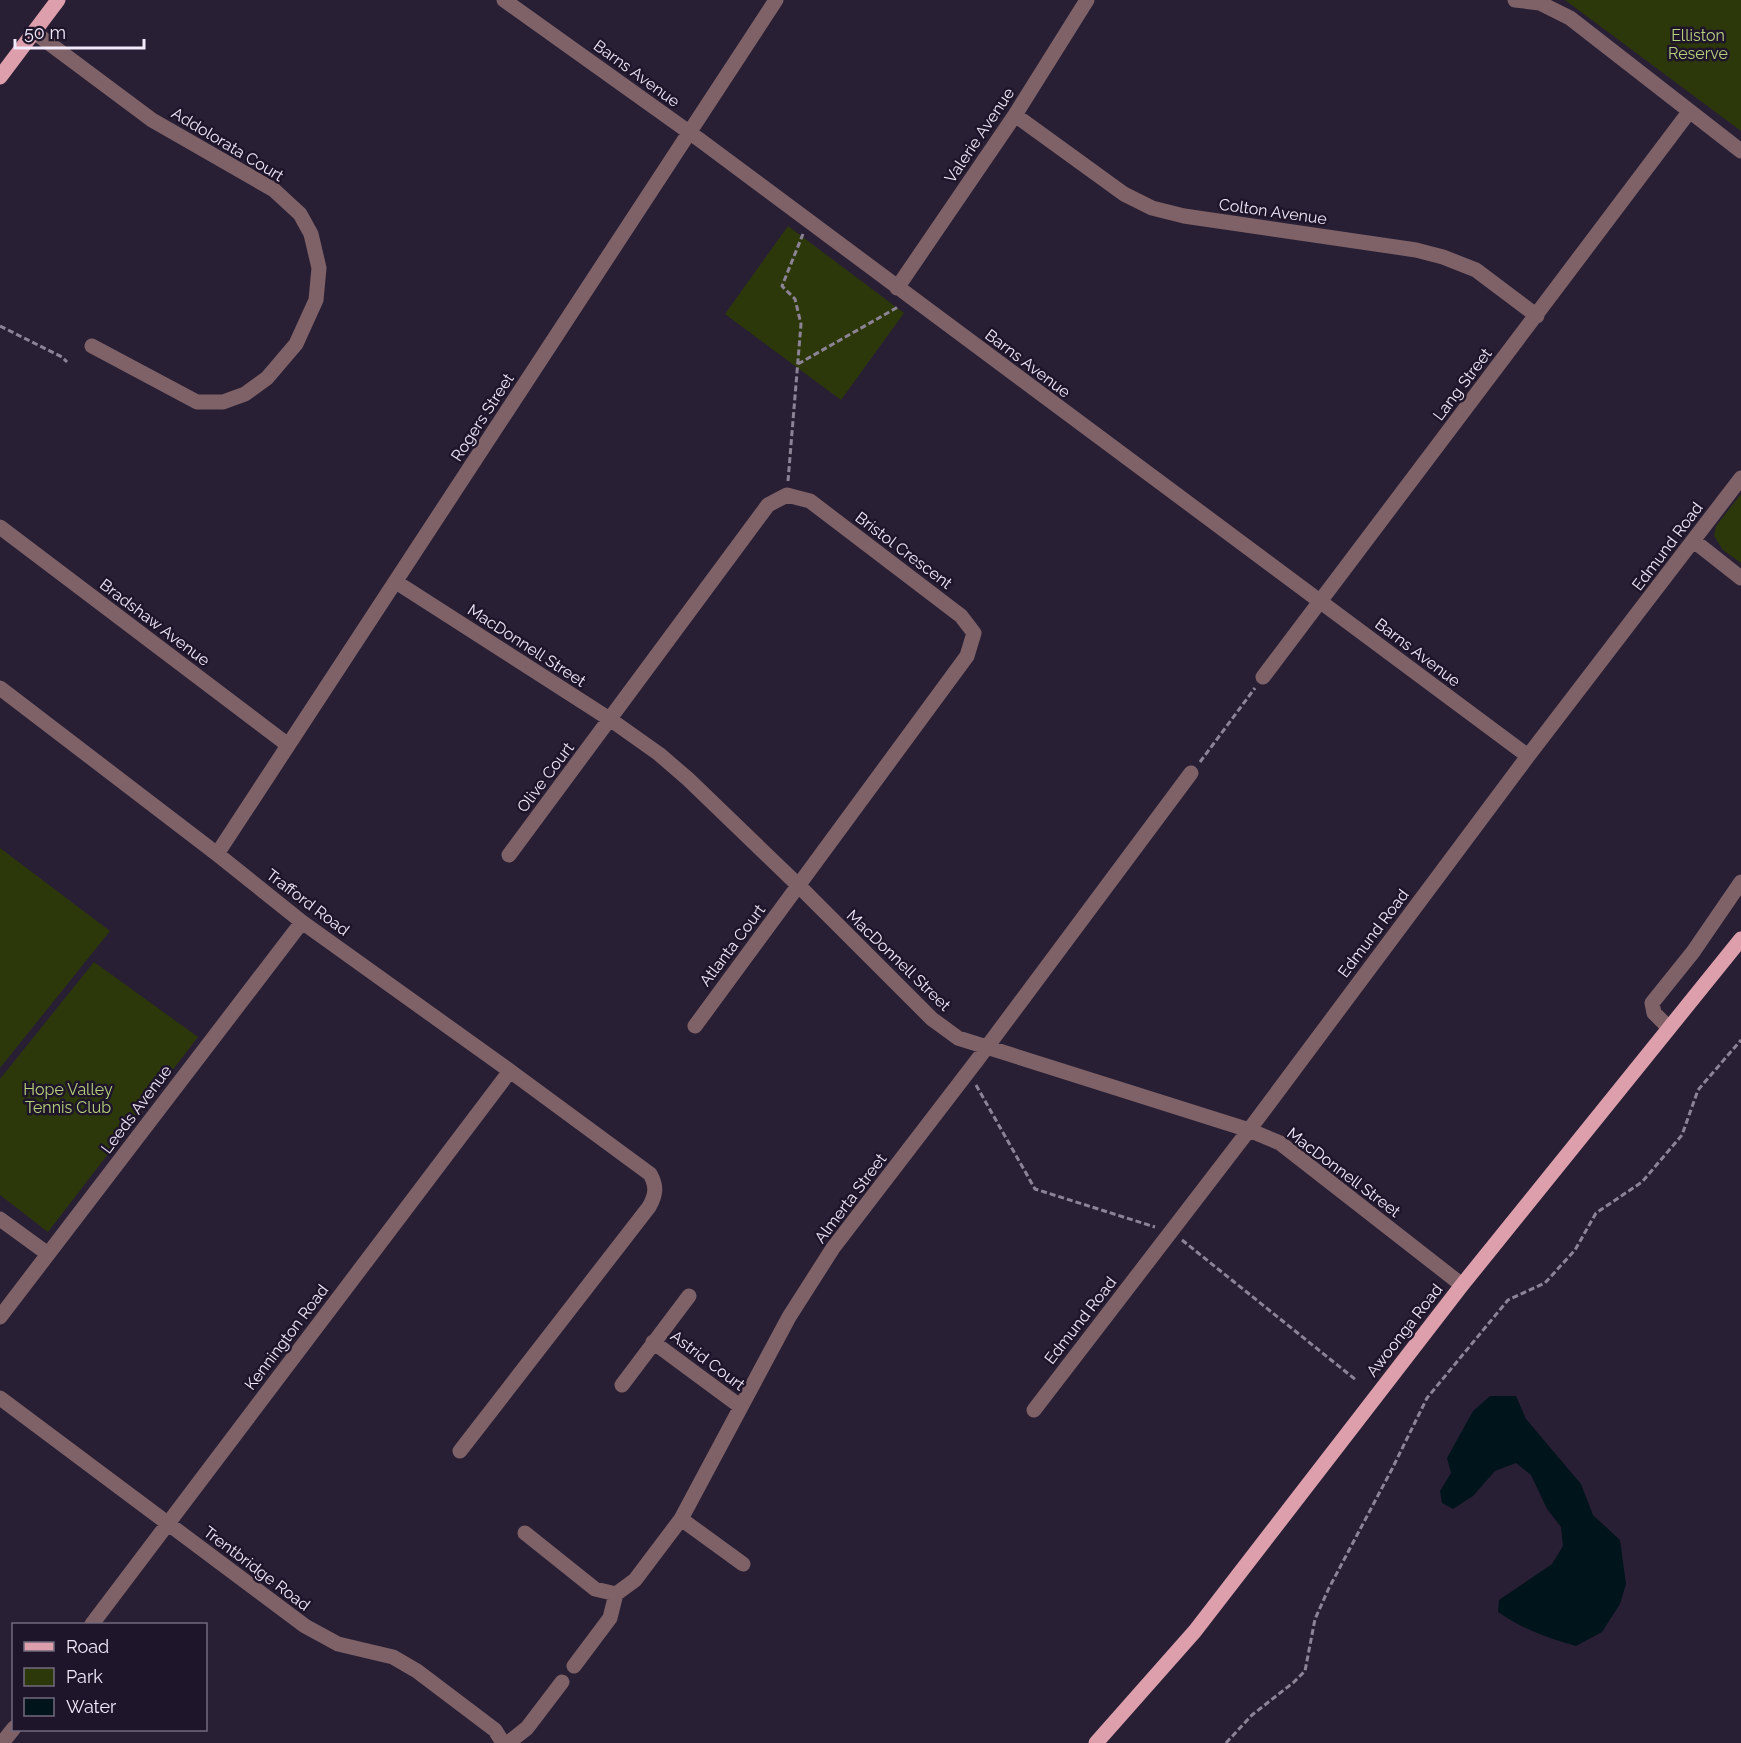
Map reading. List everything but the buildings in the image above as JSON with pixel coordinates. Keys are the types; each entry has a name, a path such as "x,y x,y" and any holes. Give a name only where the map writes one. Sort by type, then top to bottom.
{"main road":[{"path":"0,77 58,0"},
{"name":"Awoonga Road","path":"1096,1743 1195,1631 1462,1285 1741,939"}],"street":[{"name":"Barns Avenue","path":"504,0 689,133 1528,756"},
{"name":"Rogers Street","path":"217,854 776,0"},
{"name":"Valerie Avenue","path":"897,288 1015,115 1087,0"},
{"path":"1515,0 1540,3 1570,18 1741,151"},
{"name":"Addolorata Court","path":"34,32 152,120 274,189 300,214 311,234 319,268 316,300 296,344 267,378 246,394 224,402 197,402 92,346"},
{"name":"Lang Street","path":"1263,677 1689,112"},
{"name":"Colton Avenue","path":"1015,115 1124,194 1152,208 1184,216 1416,250 1443,257 1476,270 1537,316"},
{"name":"Edmund Road","path":"1034,1410 1249,1130 1528,756 1741,478"},
{"path":"610,720 768,505 787,495"},
{"name":"Bristol Crescent","path":"787,495 810,501 961,616 974,633 967,656 799,886"},
{"name":"Bradshaw Avenue","path":"0,527 288,746"},
{"path":"1694,541 1741,578"},
{"name":"MacDonnell Street","path":"396,582 659,754 799,886 932,1019 958,1038 1249,1130 1280,1143 1462,1285"},
{"name":"Trafford Road","path":"0,688 302,922 650,1174 655,1184 654,1197 460,1451"},
{"name":"Olive Court","path":"509,855 610,720"},
{"name":"Almerta Street","path":"616,1594 635,1580 681,1519 789,1317 833,1248 969,1072 1191,773"},
{"path":"1669,1028 1653,1013 1652,1003 1693,952 1741,882"},
{"name":"Atlanta Court","path":"694,1026 799,886"},
{"name":"Leeds Avenue","path":"0,1317 302,922"},
{"name":"Kennington Road","path":"93,1623 510,1071"},
{"path":"0,1219 48,1254"},
{"name":"Astrid Court","path":"622,1385 689,1296"},
{"name":"Astrid Court","path":"653,1342 741,1407"},
{"name":"Trentbridge Road","path":"0,1398 305,1626 338,1644 393,1658 417,1671 495,1731 503,1743"},
{"path":"681,1519 743,1564"},
{"path":"525,1533 595,1589 616,1594 610,1618 574,1666"},
{"path":"508,1743 527,1728 562,1682"},
{"path":"2,1743 12,1730"}],"path":[{"path":"787,495 801,324 795,300 782,286 807,221"},
{"path":"798,364 912,299"},
{"path":"0,326 62,357 67,362"},
{"path":"1191,773 1263,677"},
{"path":"1226,1743 1252,1715 1305,1671 1315,1619 1426,1398 1508,1300 1545,1283 1575,1250 1596,1213 1642,1182 1682,1135 1698,1090 1741,1040"},
{"path":"969,1072 1035,1189 1171,1232 1356,1380"}],"green space":[{"name":"Elliston Reserve","path":"1565,0 1741,0 1741,131"},
{"path":"788,226 904,313 841,400 725,314"},
{"path":"1741,494 1741,563 1723,550 1714,536 1716,526"},
{"path":"0,848 110,931 0,1068"},
{"name":"Hope Valley Tennis Club","path":"94,962 198,1037 48,1232 0,1195 0,1079"}],"water":[{"path":"1490,1396 1516,1396 1526,1419 1581,1484 1593,1515 1620,1540 1626,1584 1620,1604 1602,1632 1576,1646 1536,1632 1498,1612 1499,1600 1552,1564 1563,1546 1561,1527 1547,1509 1531,1475 1516,1463 1495,1471 1473,1496 1453,1509 1442,1503 1440,1491 1451,1473 1447,1458 1473,1411"}]}
